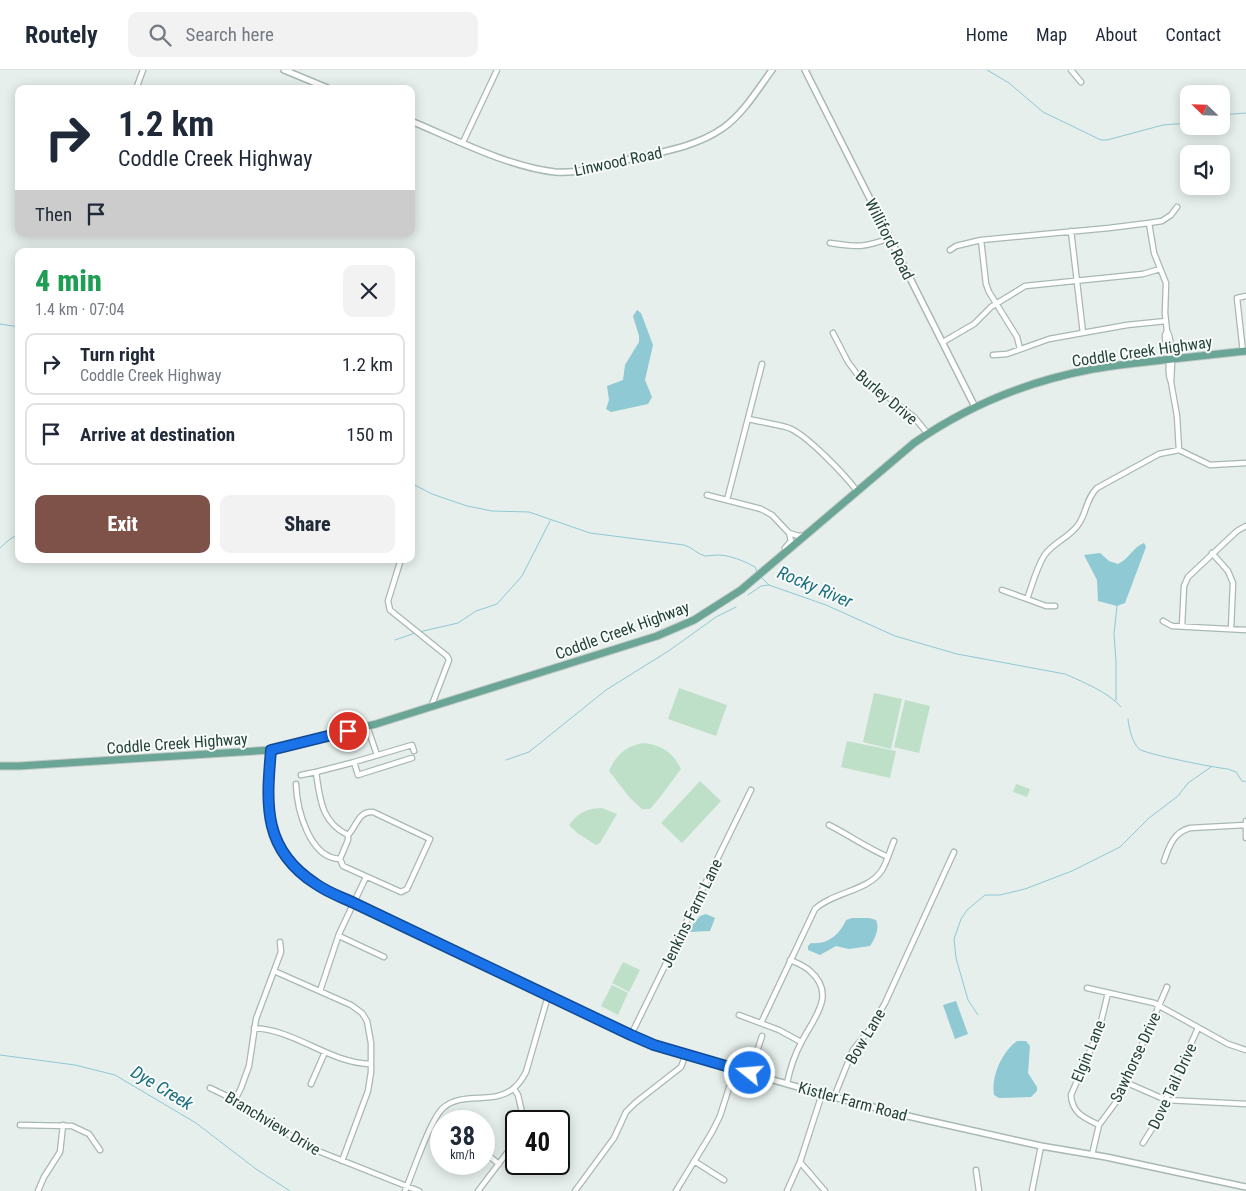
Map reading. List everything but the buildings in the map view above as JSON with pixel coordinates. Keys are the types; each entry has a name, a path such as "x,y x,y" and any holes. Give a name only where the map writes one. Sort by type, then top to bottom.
{"main road":[{"name":"Coddle Creek Highway","path":"0,766 271,750 368,726 664,633 694,620 740,590 807,535 857,490 928,434 975,407 1064,375 1169,358 1244,352"}],"street":[{"path":"137,85 143,70"},
{"path":"284,70 320,85"},
{"path":"463,142 498,70"},
{"name":"Linwood Road","path":"415,123 506,160 554,172 576,172 684,146 712,135 737,116 772,70"},
{"name":"Williford Road","path":"805,70 975,407"},
{"path":"1071,70 1080,82"},
{"path":"950,250 956,246 981,240 1149,223 1162,220 1171,215 1178,207"},
{"path":"1149,223 1151,243 1166,282 1166,321 1170,349 1168,366 1179,450"},
{"path":"1071,231 1083,333"},
{"path":"830,243 857,247 869,246 890,238"},
{"path":"981,240 986,284 996,304 1017,336 1020,349"},
{"path":"943,342 974,324 990,307 1025,286 1143,274 1160,269"},
{"path":"1244,352 1237,298 1246,296"},
{"path":"993,356 1007,354 1048,339 1127,325 1166,321"},
{"name":"Burley Drive","path":"833,333 848,362 857,374 914,417 928,434"},
{"path":"727,500 762,364"},
{"path":"748,419 790,429 801,435 846,476 857,490"},
{"path":"1027,599 1044,556 1078,527 1091,494 1097,488 1165,452 1179,450 1210,465 1246,463"},
{"path":"707,495 766,511 789,533 799,536 807,535"},
{"path":"1182,626 1186,582 1192,571 1237,531 1246,526"},
{"path":"782,555 791,541 789,533"},
{"path":"1212,553 1228,571 1233,583 1231,629"},
{"path":"400,563 388,601 390,610 447,656 449,660 431,707"},
{"path":"1002,590 1046,606 1055,606"},
{"path":"1163,621 1172,626 1246,630"},
{"path":"368,726 377,755"},
{"path":"301,775 412,745 414,751"},
{"name":"Kistler Farm Road","path":"271,750 268,804 270,820 282,850 304,876 317,885 354,903 631,1035 654,1045 734,1069 912,1118 1246,1187"},
{"path":"354,762 358,775 412,758"},
{"path":"316,772 319,790 328,819 337,829 348,835"},
{"path":"296,784 296,801 306,830 315,843 329,857 340,859"},
{"name":"Jenkins Farm Lane","path":"631,1035 751,790"},
{"path":"368,812 373,812 430,839 405,891 398,892 343,866 340,859 348,840 348,835 361,815 368,812"},
{"path":"1164,861 1176,834 1182,830 1246,823 1246,838"},
{"path":"829,825 888,857"},
{"path":"760,1023 815,910 830,899 871,881 882,871 894,841"},
{"name":"Bow Lane","path":"834,1097 854,1050 870,1029 885,1003 954,852"},
{"path":"320,990 339,936 366,877"},
{"path":"339,936 384,957"},
{"path":"235,1100 249,1066 254,1028 281,952 280,942"},
{"path":"787,1083 791,1066 801,1042 821,1007 822,992 820,984 809,970 790,960"},
{"path":"274,971 351,1005 362,1013 367,1021 371,1064 368,1091 342,1161"},
{"name":"Sawhorse Drive","path":"1092,1154 1099,1125 1114,1106 1167,987"},
{"path":"1087,988 1144,1000 1228,1044 1246,1050"},
{"name":"Elgin Lane","path":"1099,1125 1078,1114 1071,1102 1071,1094 1100,1030 1108,993"},
{"path":"406,1189 436,1117 443,1108 451,1102 503,1094 514,1089 526,1072 548,996"},
{"path":"739,1015 779,1030 801,1042"},
{"path":"254,1028 264,1028 280,1032 352,1062 371,1064"},
{"name":"Dove Tail Drive","path":"1143,1143 1155,1124 1198,1028"},
{"path":"750,1073 762,1036"},
{"path":"310,1084 325,1052"},
{"path":"575,1191 614,1138 626,1112 681,1067 686,1054"},
{"path":"676,1191 720,1116 734,1069"},
{"path":"1125,1082 1166,1100 1246,1104"},
{"name":"Branchview Drive","path":"210,1088 235,1100 308,1147 406,1189 419,1191"},
{"path":"514,1089 518,1094 522,1110"},
{"path":"787,1191 800,1162 822,1094"},
{"path":"20,1125 72,1126 88,1134 100,1150"},
{"path":"38,1191 44,1177 60,1152 63,1125"},
{"path":"1032,1191 1041,1146"},
{"path":"478,1191 505,1156"},
{"path":"495,1161 499,1164"},
{"path":"694,1161 724,1180"},
{"path":"800,1162 825,1191"},
{"path":"976,1170 979,1191"}],"green space":[{"path":"679,688 727,705 716,736 668,719"},
{"path":"874,693 902,699 891,749 863,742"},
{"path":"905,700 930,706 919,753 894,747"},
{"path":"847,741 896,751 890,778 841,767"},
{"path":"642,743 655,745 665,750 674,758 681,769 650,809 642,809 630,798 609,771 622,752"},
{"path":"700,781 721,801 682,843 661,823"},
{"path":"1016,784 1030,789 1027,797 1013,792"},
{"path":"602,808 617,814 600,843 596,845 577,833 569,825 583,812"},
{"path":"623,962 640,970 629,992 612,983"},
{"path":"612,985 628,993 618,1015 601,1006"}],"water":[{"path":"637,310 641,313 653,345 645,380 652,397 648,404 611,412 606,409 609,400 607,386 623,380 625,365 639,342 633,316"},
{"path":"1144,543 1146,547 1125,603 1117,606 1098,601 1097,580 1084,555 1100,553 1109,561 1118,564"},
{"path":"706,914 715,918 710,931 689,932 689,929 700,916"},
{"path":"852,918 876,920 876,933 870,946 849,949 836,946 820,955 808,950 808,946 811,943 823,942 833,938 846,920"},
{"path":"956,1001 968,1034 955,1039 943,1005"},
{"path":"1017,1041 1026,1041 1030,1046 1028,1073 1037,1087 1037,1091 1031,1097 999,1098 994,1095 996,1072 1002,1058"}],"waterway":[{"path":"987,70 1009,83 1043,112 1101,140 1163,125 1180,124"},
{"path":"1230,114 1246,113"},
{"name":"Rocky River","path":"0,324 15,326"},
{"name":"Rocky River","path":"415,485 432,494 467,506 492,511 529,512 590,533 684,545 705,556 722,555 737,559 755,567 757,572"},
{"path":"419,632 458,623 476,611 497,604 522,576 550,521"},
{"path":"0,548 15,536"},
{"name":"Rocky River","path":"761,577 769,585 826,605 895,636 957,654 1065,674 1103,692 1121,707"},
{"path":"748,595 761,586 769,585"},
{"path":"1116,700 1114,634 1117,606"},
{"path":"506,760 529,752 606,690 670,650 716,617 736,607"},
{"path":"395,640 415,633"},
{"name":"Rocky River","path":"1128,719 1130,731 1139,749 1196,764 1228,769 1236,772 1242,781 1246,782"},
{"path":"978,1015 968,1000 956,958 954,939 961,919 967,910 985,895 1000,895 1025,889 1072,871 1120,847 1149,818 1178,796 1188,783 1211,767"},
{"name":"Dye Creek","path":"0,1055 75,1065 115,1075 196,1123 256,1169 290,1191"}],"route":[{"path":"348,731 311,742 271,750 268,787 270,820 282,850 304,876 317,885 430,941 631,1035 654,1045 750,1073"}]}
